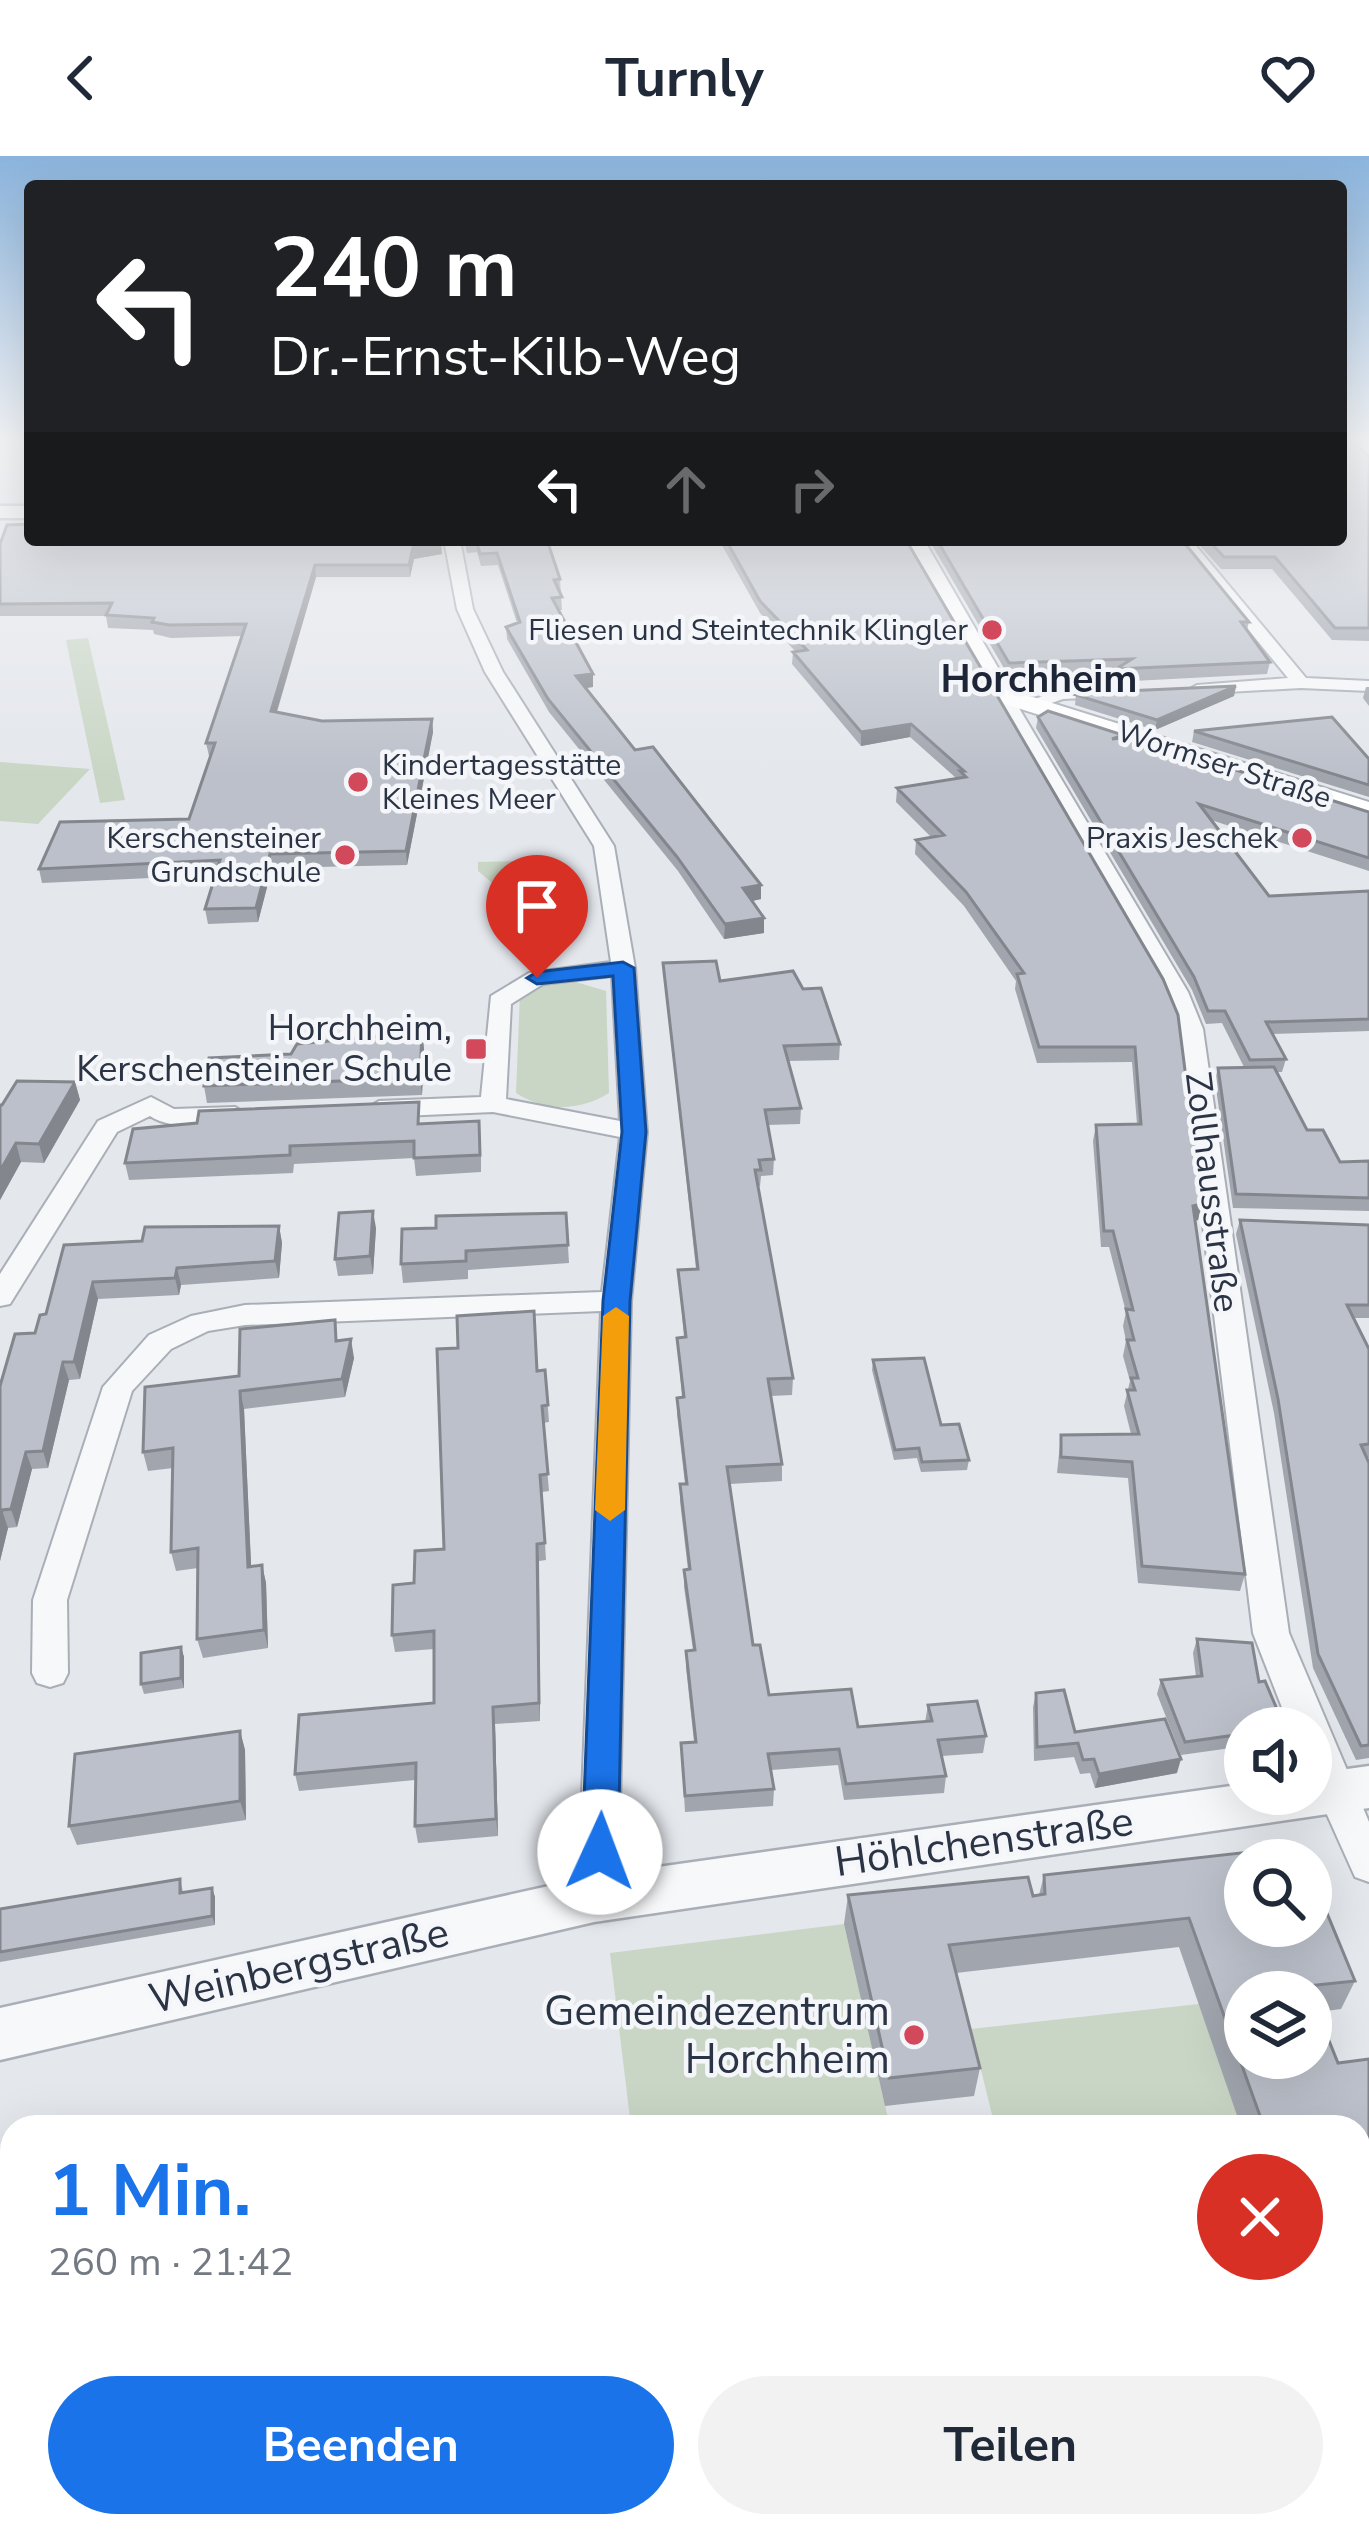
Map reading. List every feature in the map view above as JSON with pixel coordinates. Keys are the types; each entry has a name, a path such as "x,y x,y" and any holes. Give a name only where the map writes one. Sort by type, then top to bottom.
{"main road":[{"path":"921,553 998,690 1021,701"},
{"name":"Wormser Straße","path":"1021,701 1369,811"}],"street":[{"path":"454,553 465,609 494,672 604,846 623,968 634,1132 616,1301 598,1898"},
{"path":"1194,553 1301,683"},
{"path":"1021,701 1061,694 1301,683 1369,686"},
{"name":"Zollhausstraße","path":"1021,701 1006,702 1176,992 1191,1029 1271,1634 1300,1707"},
{"path":"493,1104 499,1001 537,978 623,968"},
{"path":"349,1110 493,1104 634,1132"},
{"path":"0,1297 107,1127 151,1106 169,1118 254,1114"},
{"path":"1216,1220 1254,1222"},
{"path":"50,1673 50,1600 118,1387 160,1342 201,1323 245,1315 616,1301"},
{"path":"1332,1765 1351,1790 1369,1865"},
{"name":"Höhlchenstraße","path":"598,1898 1351,1790"},
{"name":"Weinbergstraße","path":"0,2034 598,1898"}],"green space":[{"path":"88,638 125,800 100,803 66,640"},
{"path":"0,762 90,769 38,824 0,821"},
{"path":"556,860 556,876 497,887 478,871 478,862"},
{"path":"569,980 606,991 609,1093 562,1107 538,1104 516,1093 520,993 541,983"},
{"path":"844,1924 887,2115 630,2115 610,1953"},
{"path":"1199,2004 1238,2115 992,2115 971,2029"}],"building":[{"path":"0,553 412,553 409,565 315,565 271,711 322,721 432,719 406,851 270,854 256,908 205,909 220,860 39,869 60,822 189,819 215,743 206,743 246,624 169,625 152,622 154,618 106,615 112,603 0,604"},
{"path":"497,553 551,553 560,579 554,580 562,597 552,598 593,674 576,676 635,750 653,747 761,885 743,888 764,918 725,924 677,857 548,699 506,627 520,622"},
{"path":"733,553 914,553 1163,979 1178,1015 1202,1204 1193,1206 1245,1574 1142,1566 1132,1462 1061,1457 1061,1435 1139,1434 1127,1390 1135,1390 1131,1378 1138,1378 1127,1340 1134,1340 1126,1309 1133,1310 1113,1231 1104,1231 1096,1125 1141,1124 1135,1047 1039,1047 1017,974 1024,973 966,892 916,840 944,835 897,788 966,777 960,771 964,771 911,724 861,732 793,652 807,650 760,601"},
{"path":"945,553 1193,553 1249,622 1241,622 1270,662 1116,669 1132,659 1009,663"},
{"path":"1220,553 1369,553 1369,628 1335,628 1275,557 1224,557"},
{"path":"1236,686 1157,720 1076,695 1080,693"},
{"path":"1048,711 1123,735 1112,739 1131,737 1369,812 1369,858 1199,804 1269,896 1369,891 1369,1019 1266,1022 1286,1059 1250,1060 1225,1011 1208,1011 1194,977 1038,717"},
{"path":"1332,717 1369,759 1369,785 1194,731"},
{"path":"716,961 720,981 793,971 803,989 821,988 840,1044 784,1046 801,1108 765,1110 774,1159 759,1160 761,1170 755,1170 793,1378 768,1379 782,1464 727,1467 753,1645 760,1645 769,1695 851,1689 858,1727 932,1721 928,1705 977,1701 986,1736 938,1740 946,1776 846,1784 839,1749 768,1754 774,1789 685,1796 681,1743 696,1742 686,1651 695,1650 684,1570 690,1569 680,1484 687,1484 677,1398 684,1397 677,1338 686,1337 678,1270 698,1269 663,963"},
{"path":"422,1032 420,1078 204,1086 209,1058 291,1054 297,1044"},
{"path":"1274,1067 1307,1130 1323,1130 1340,1162 1369,1161 1369,1198 1236,1194 1218,1068"},
{"path":"17,1081 75,1082 39,1144 16,1143 0,1171 0,1105"},
{"path":"419,1102 418,1124 479,1121 480,1155 414,1158 414,1141 290,1146 290,1155 125,1163 133,1129 197,1123 199,1111"},
{"path":"373,1211 370,1256 335,1259 339,1213"},
{"path":"566,1213 568,1245 466,1251 466,1261 401,1264 402,1229 436,1228 436,1216"},
{"path":"1240,1220 1369,1225 1369,1305 1347,1305 1369,1349 1369,1444 1361,1445 1369,1463 1369,1745 1361,1746 1318,1654 1278,1399"},
{"path":"279,1226 275,1261 177,1268 175,1278 93,1282 74,1362 63,1362 43,1451 26,1452 11,1509 2,1510 0,1517 0,1386 15,1334 35,1333 40,1315 46,1314 64,1245 142,1241 145,1227"},
{"path":"534,1311 537,1371 545,1370 548,1405 542,1406 548,1474 540,1475 545,1543 537,1544 539,1703 493,1707 496,1819 415,1826 416,1763 295,1774 299,1715 434,1703 434,1631 392,1635 393,1585 414,1583 415,1551 444,1549 437,1349 458,1348 457,1316"},
{"path":"335,1320 336,1341 351,1339 342,1379 240,1391 248,1567 262,1565 264,1630 197,1639 198,1548 171,1552 173,1448 143,1452 145,1387 239,1376 240,1329"},
{"path":"924,1358 941,1425 959,1424 969,1460 922,1462 919,1448 895,1450 873,1360"},
{"path":"1197,1639 1252,1643 1259,1682 1265,1681 1276,1707 1224,1707 1224,1737 1185,1742 1161,1680 1202,1676"},
{"path":"181,1647 181,1678 141,1684 141,1653"},
{"path":"1064,1690 1075,1732 1165,1719 1181,1759 1099,1774 1094,1759 1083,1760 1078,1743 1037,1747 1036,1693"},
{"path":"240,1731 240,1801 69,1826 75,1754"},
{"path":"1224,1855 1224,1947 1332,1947 1332,1925 1355,1981 1332,1983 1332,1971 1224,1971 1224,2016 1189,1918 949,1945 980,2068 889,2078 848,1895 1028,1877 1033,1896 1045,1894 1044,1875"},
{"path":"180,1879 180,1893 212,1888 212,1916 0,1952 0,1909"},
{"path":"1332,2048 1338,2063 1369,2059 1369,2115 1260,2115 1247,2079 1332,2079"}],"slow traffic":[{"path":"610,1510 616,1316"}],"place":[{"name":"Fliesen und Steintechnik Klingler","path":"992,630"},
{"name":"Kindertagesstätte Kleines Meer","path":"358,782"},
{"name":"Praxis Jeschek","path":"1302,838"},
{"name":"Kerschensteiner Grundschule","path":"345,855"},
{"name":"Horchheim, Kerschensteiner Schule","path":"476,1049"},
{"name":"Gemeindezentrum Horchheim","path":"914,2035"}],"district":[{"name":"Horchheim","path":"1039,679"}],"route":[{"path":"537,978 623,968 634,1132 616,1301 600,1852"}]}
